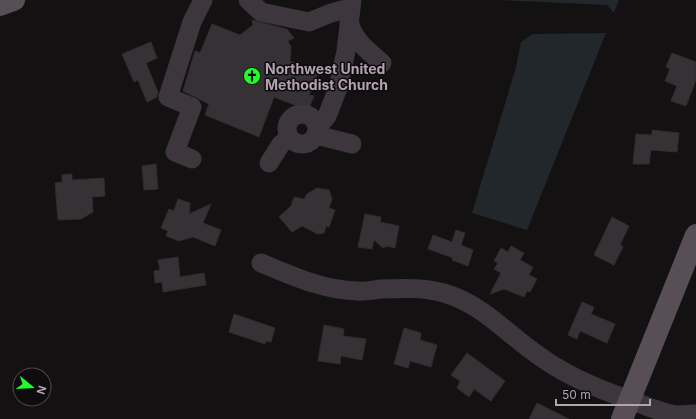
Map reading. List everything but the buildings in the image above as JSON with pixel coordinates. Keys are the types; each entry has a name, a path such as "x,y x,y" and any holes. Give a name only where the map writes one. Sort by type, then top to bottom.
{"main road":[{"path":"0,5 14,0"},
{"path":"626,409 696,235"}],"street":[{"path":"192,159 175,152 192,107 168,97 192,22 203,0"},
{"path":"248,0 261,12 309,22 331,12 350,9"},
{"path":"350,9 351,29 358,42 382,63"},
{"path":"316,129 313,119 304,114 294,116 286,128 289,138 293,142 302,145 312,141 316,129 327,116 338,88 346,52 350,9"},
{"path":"316,129 352,144"},
{"path":"269,163 281,144 289,138"},
{"path":"261,263 291,276 330,288 358,291 426,288 455,296 468,302 494,319 541,358 591,386 626,409 675,415 696,414"}],"shaded area":[{"path":"498,0 619,0 614,13 607,5"},
{"path":"606,33 527,230 472,213 516,67 521,42 532,34"}],"place":[{"name":"Northwest United Methodist Church","path":"252,76"}]}
